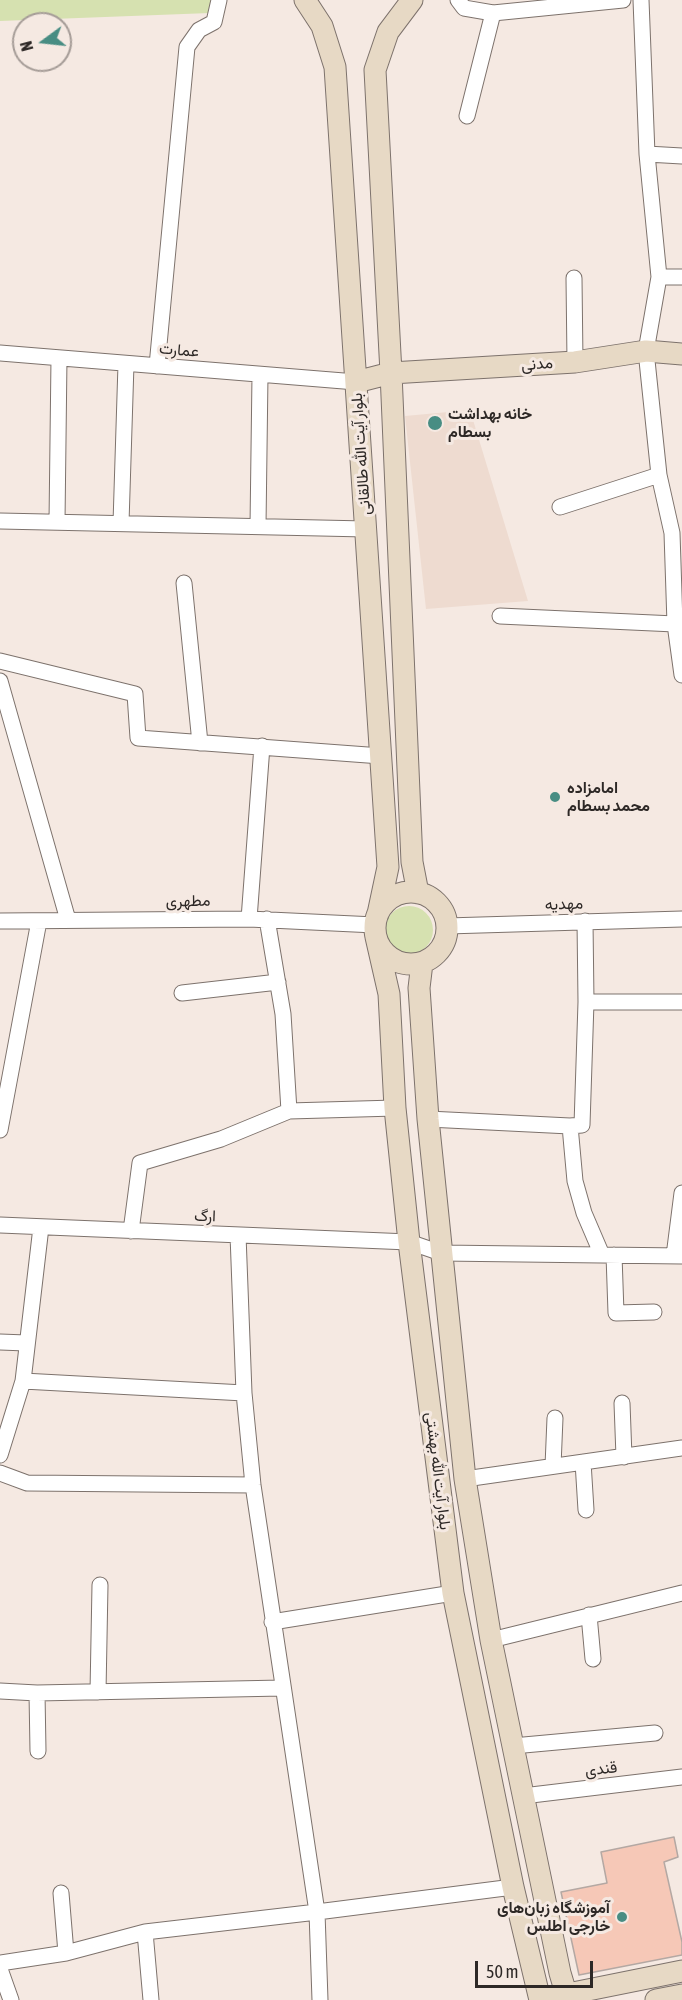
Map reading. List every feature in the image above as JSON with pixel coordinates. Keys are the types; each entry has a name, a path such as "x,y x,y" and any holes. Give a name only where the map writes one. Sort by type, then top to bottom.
{"street":[{"path":"157,366 187,47 199,30 214,22 219,0"},
{"name":"بلوار آیت الله طالقانی","path":"305,0 322,26 335,67 388,867 377,925"},
{"name":"بلوار آیت الله طالقانی","path":"412,0 388,32 375,70 391,373 412,862 418,893"},
{"path":"458,0 464,8 493,13 623,0"},
{"path":"641,0 647,154 659,277 646,351 658,475 677,532 675,624 682,675"},
{"path":"467,116 493,13"},
{"path":"647,154 682,156"},
{"path":"659,277 682,277"},
{"path":"574,278 575,362"},
{"name":"مدنی","path":"356,381 391,373 575,362 646,351 682,354"},
{"name":"عمارت","path":"0,353 356,381"},
{"path":"57,522 59,358"},
{"path":"121,523 126,364"},
{"path":"258,526 260,375"},
{"path":"560,507 658,475"},
{"path":"0,521 366,529"},
{"path":"184,583 200,743"},
{"path":"500,615 675,624"},
{"path":"0,661 135,694 138,738 381,756"},
{"path":"0,681 68,920"},
{"path":"249,918 262,746"},
{"path":"418,893 438,904 447,926 446,938 433,957 422,963 399,962 389,957 381,948 377,925 385,904 395,896 418,893"},
{"name":"مطهری","path":"0,921 249,918 377,925"},
{"path":"267,919 283,1014 289,1111"},
{"name":"مهدیه","path":"447,926 682,919"},
{"path":"0,1130 39,921"},
{"path":"428,1119 582,1125 586,1002 585,921"},
{"name":"بلوار آیت الله بهشتی","path":"377,925 389,994 395,1108 409,1242 453,1593 513,1887 542,2000"},
{"name":"بلوار آیت الله بهشتی","path":"422,963 419,988 428,1119 465,1479 491,1640 560,1973 567,1997"},
{"path":"182,993 278,982"},
{"path":"586,1002 682,1002"},
{"path":"131,1231 140,1163 221,1139 289,1111 395,1108"},
{"path":"570,1126 576,1181 584,1213 608,1255 616,1312 654,1312"},
{"path":"678,1256 682,1193"},
{"name":"ارگ","path":"0,1225 409,1242 441,1253 678,1256"},
{"path":"0,1455 23,1381 41,1227"},
{"path":"237,1235 244,1393 253,1485 317,1912 320,2000"},
{"path":"0,1342 26,1343"},
{"path":"23,1381 244,1393"},
{"path":"622,1403 624,1457"},
{"path":"553,1466 555,1418"},
{"path":"465,1479 682,1448"},
{"path":"583,1462 586,1510"},
{"path":"0,1473 27,1483 253,1485"},
{"path":"98,1692 100,1585"},
{"path":"272,1622 453,1593"},
{"path":"491,1640 682,1593"},
{"path":"590,1616 593,1659"},
{"path":"0,1691 38,1693 282,1688"},
{"path":"38,1693 38,1751"},
{"path":"513,1746 655,1733"},
{"name":"قندی","path":"523,1796 682,1777"},
{"path":"0,1963 66,1953 145,1932 513,1887"},
{"path":"62,1893 66,1953"},
{"path":"145,1932 151,2000"},
{"path":"0,1969 11,2000"},
{"path":"542,2000 567,1997 682,1971"},
{"path":"656,2000 682,1995"}],"shaded area":[{"path":"470,410 528,601 426,609 405,416"}],"green space":[{"path":"0,0 211,0 210,13 72,18 72,12 12,12 12,21 0,21"},
{"path":"409,906 426,913 433,930 426,947 409,954 392,947 385,930 392,913"}],"building":[{"name":"آموزشگاه زبان‌های خارجی اطلس","path":"674,1837 678,1857 664,1862 682,1942 682,1955 579,1975 561,1892 607,1883 601,1852"}],"place":[{"name":"خانه بهداشت بسطام","path":"435,423"},
{"name":"امامزاده محمد بسطام","path":"555,797"},
{"name":"آموزشگاه زبان‌های خارجی اطلس","path":"622,1917"}]}
